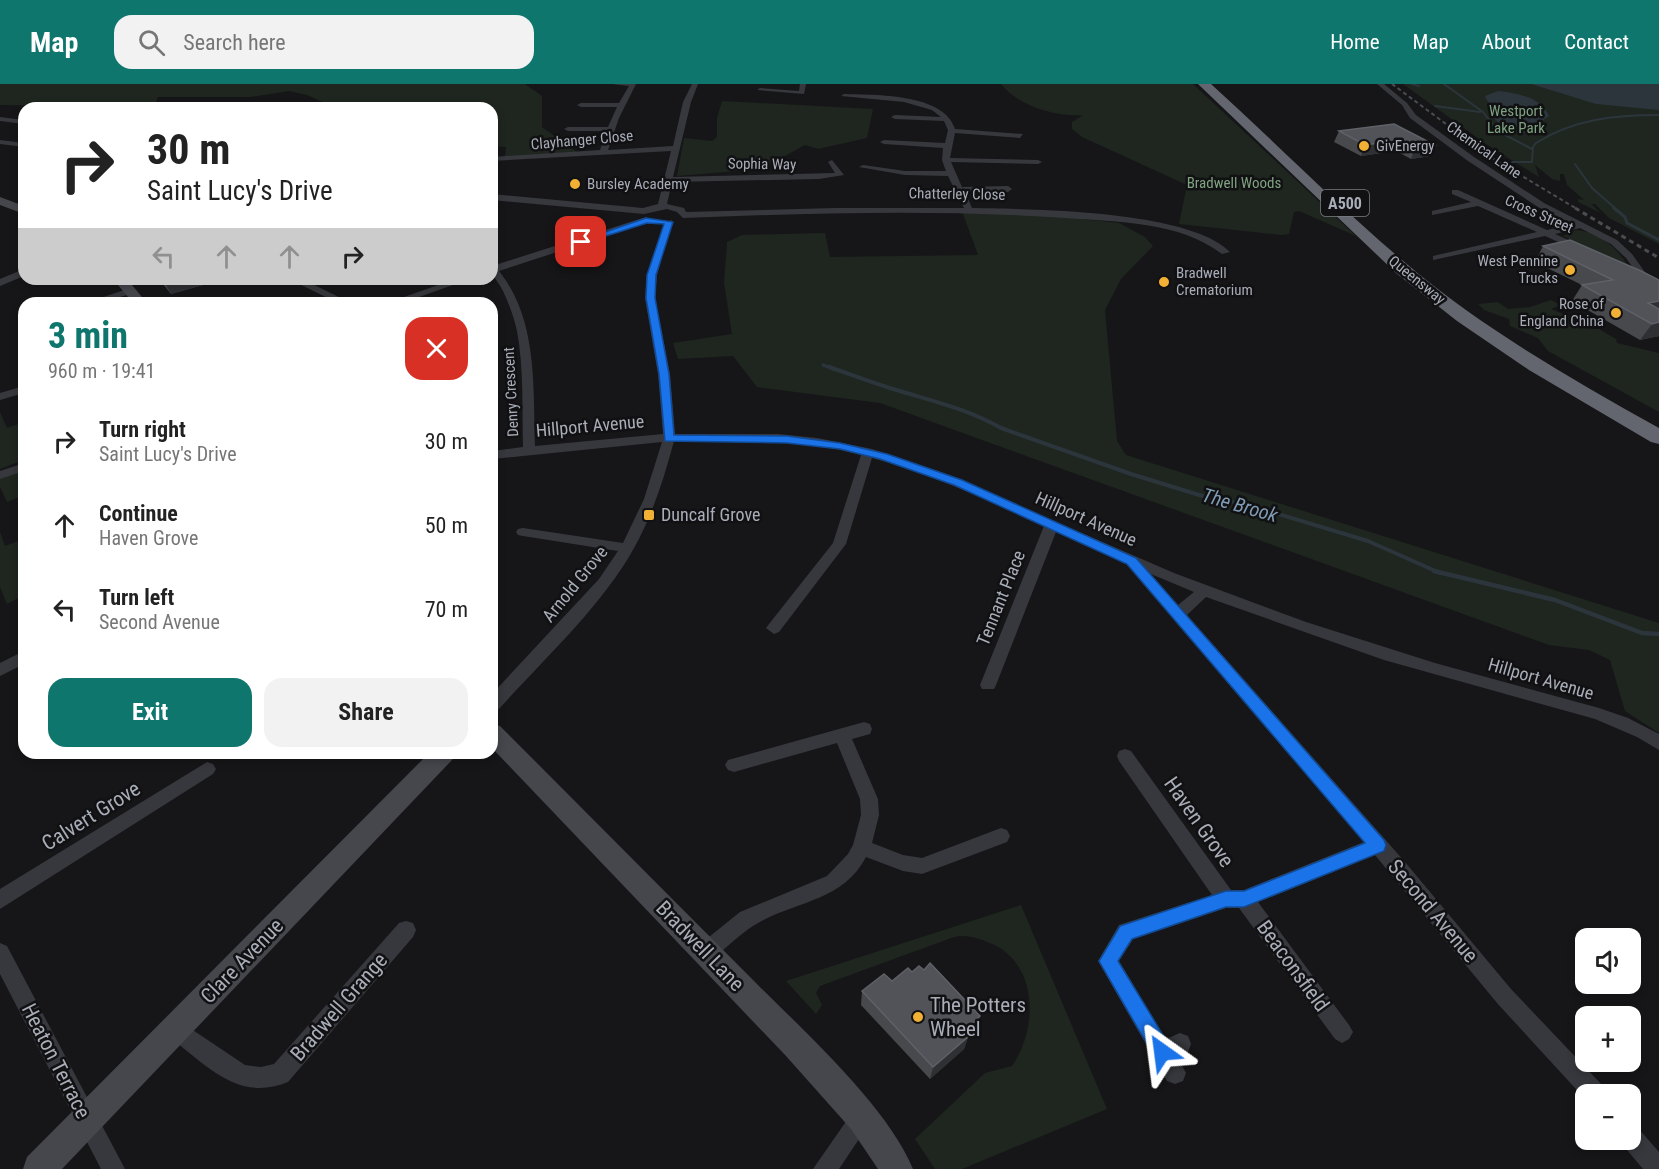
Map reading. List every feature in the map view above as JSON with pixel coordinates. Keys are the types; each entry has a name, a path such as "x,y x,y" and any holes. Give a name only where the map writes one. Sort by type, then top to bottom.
{"highway":[{"name":"Queensway","path":"1204,84 1402,269 1464,317 1536,366 1659,437"},
{"name":"Queensway","path":"1215,84 1417,268 1480,316 1546,360 1659,426"}],"street":[{"path":"603,152 611,129 633,84 615,84"},
{"path":"662,206 687,102 695,84"},
{"path":"760,90 802,93 803,84"},
{"name":"Chemical Lane","path":"1380,84 1405,104 1413,116 1471,159 1541,205 1622,248 1644,278"},
{"path":"865,97 869,86"},
{"path":"844,96 926,105 947,119 952,131 946,160 968,208"},
{"path":"911,102 930,96"},
{"path":"581,105 623,105"},
{"path":"895,117 947,119"},
{"path":"0,119 18,121"},
{"path":"568,129 611,129"},
{"path":"952,131 1020,135"},
{"path":"0,142 18,144"},
{"path":"884,142 948,146"},
{"name":"Clayhanger Close","path":"498,159 675,148"},
{"path":"946,160 1027,164 1038,162"},
{"name":"Sophia Way","path":"669,180 723,176 794,179 840,175 832,162"},
{"path":"863,167 905,173 952,174"},
{"path":"960,190 1002,190"},
{"name":"Cross Street","path":"1455,192 1596,256"},
{"path":"498,198 645,216 669,222 683,215 676,208 662,206 645,216 498,268"},
{"path":"0,201 18,208"},
{"path":"1435,213 1479,203"},
{"name":"Chatterley Close","path":"683,215 836,209 1014,210 1146,224 1193,235 1215,244 1225,252"},
{"name":"Arnold Grove","path":"498,698 603,583 627,548 651,499 669,439 664,374 650,298 652,275 669,222"},
{"path":"1436,258 1582,225"},
{"path":"1625,269 1644,278 1659,289"},
{"path":"0,283 18,275"},
{"name":"Denry Crescent","path":"498,278 511,294 520,323 527,393 529,450"},
{"path":"125,285 135,297"},
{"path":"307,285 333,297"},
{"path":"410,297 447,285"},
{"path":"110,297 130,291"},
{"path":"0,397 18,391"},
{"name":"Hillport Avenue","path":"498,454 669,439 787,439 868,452 948,478 1131,561 1286,623 1343,642 1618,721 1654,738"},
{"path":"774,628 839,544 868,452"},
{"path":"0,475 18,469"},
{"name":"Tennant Place","path":"988,685 1051,526"},
{"path":"524,532 627,548"},
{"name":"Second Avenue","path":"1131,561 1378,845 1504,996 1586,1084"},
{"path":"1178,614 1205,590"},
{"path":"0,670 18,660"},
{"path":"734,765 864,729"},
{"path":"706,952 747,919 834,882 845,872 862,847 870,815 869,799 842,735"},
{"name":"Bradwell Lane","path":"498,739 797,1045 862,1118 897,1169"},
{"name":"Haven Grove","path":"1125,756 1235,899"},
{"name":"Clare Avenue","path":"39,1169 438,759"},
{"name":"Calvert Grove","path":"0,900 207,770"},
{"path":"862,847 903,863 921,866 1001,836"},
{"path":"1175,1073 1171,1048 1108,961 1126,932 1235,899 1378,845"},
{"name":"Beaconsfield","path":"1235,899 1342,1032"},
{"name":"Bradwell Grange","path":"175,1029 241,1076 261,1078 280,1074 406,930"},
{"name":"Heaton Terrace","path":"0,953 113,1169"},
{"path":"825,1169 862,1118"},
{"path":"1641,1150 1658,1169"}],"green space":[{"path":"0,84 525,84 542,96 542,127 577,152 505,157 506,147 498,146 498,102 323,102 307,95 289,91 250,97 158,97 156,102 18,102 18,105 0,105"},
{"name":"Bradwell Woods","path":"1001,84 1193,84 1356,236 1299,211 1294,212 1289,234 1282,235 1179,224 1187,185 1082,137 1072,129 1072,122 1083,115 1061,114 1038,109 1008,92"},
{"name":"Westport Lake Park","path":"1403,84 1659,84 1659,244 1609,218 1595,204 1591,204 1601,213 1578,202 1578,199 1584,200 1567,185 1564,174 1560,174 1560,181 1552,179 1535,165 1539,177 1486,144"},
{"path":"722,101 873,109 867,138 818,149 805,145 761,169 677,176 684,138 712,141 717,137 717,118"},
{"path":"962,211 1016,212 1119,223 1145,237 1153,246 1121,279 1105,310 1117,441 1126,455 1659,623 1659,733 1625,711 1610,660 1589,650 1549,645 880,403 757,387 733,356 678,359 673,343 732,334 724,283 727,242 742,235 825,233 830,257 978,255"},
{"path":"1576,230 1600,237 1619,253 1629,267 1563,236"},
{"path":"1551,300 1561,305 1551,309 1585,323 1591,329 1599,329 1616,339 1617,343 1659,353 1659,412 1548,351 1538,338 1510,326 1509,319 1484,310 1478,304 1498,302 1508,309 1530,307"},
{"path":"0,412 7,428 18,424 18,462 0,469"},
{"path":"18,472 18,497 7,502 0,487 0,478"},
{"path":"0,532 5,546 18,541 18,598 7,604 0,587"},
{"path":"1021,905 1107,1109 962,1169 935,1169 915,1139 985,1073 1012,1066 1021,1051 1029,1016 1029,998 1018,965 1006,953 990,943 972,937 954,937 820,986 816,993 822,1005 816,1014 786,981"}],"shaded area":[{"path":"1531,84 1659,84 1659,110 1596,104"},
{"path":"1498,91 1528,97 1540,104 1549,116 1524,133 1509,133 1488,112 1491,108 1485,96"}],"building":[{"path":"1394,124 1435,145 1415,148 1401,140 1365,145 1339,131"},
{"path":"1570,240 1659,280 1659,301 1648,303 1659,309 1659,322 1652,324 1582,285 1613,280 1543,246"},
{"name":"The Potters Wheel","path":"930,963 980,1016 964,1032 969,1036 933,1067 862,991 884,974 892,981 908,968 912,972 919,966 924,970"}],"waterway":[{"path":"1412,84 1419,86"},
{"path":"1444,84 1483,112 1494,126 1507,136 1532,149"},
{"path":"1435,106 1480,112"},
{"path":"1512,162 1532,162 1533,147 1536,143 1565,128 1595,120 1659,115"},
{"path":"1575,164 1592,188 1616,209"},
{"path":"1614,208 1625,217 1627,223 1659,240"},
{"name":"The Brook","path":"823,365 834,369"},
{"name":"The Brook","path":"829,367 964,411 1001,428 1131,474 1209,498 1245,504 1368,541 1437,572"},
{"name":"The Brook","path":"1437,572 1555,600 1642,633 1659,634"}],"railway":[{"path":"1392,84 1492,158 1577,209"},
{"path":"1575,208 1659,258"}],"place":[{"name":"GivEnergy","path":"1364,146"},
{"name":"Bursley Academy","path":"575,184"},
{"name":"West Pennine Trucks","path":"1570,270"},
{"name":"Bradwell Crematorium","path":"1164,282"},
{"name":"Rose of England China","path":"1616,313"},
{"name":"Duncalf Grove","path":"649,515"},
{"name":"The Potters Wheel","path":"918,1017"}],"route":[{"path":"581,242 646,220 655,223 669,222 652,275 650,298 664,374 669,439 754,437 787,439 840,446 884,456 958,482 1131,561 1378,845 1244,899 1226,899 1126,932 1108,961 1162,1052"}]}
